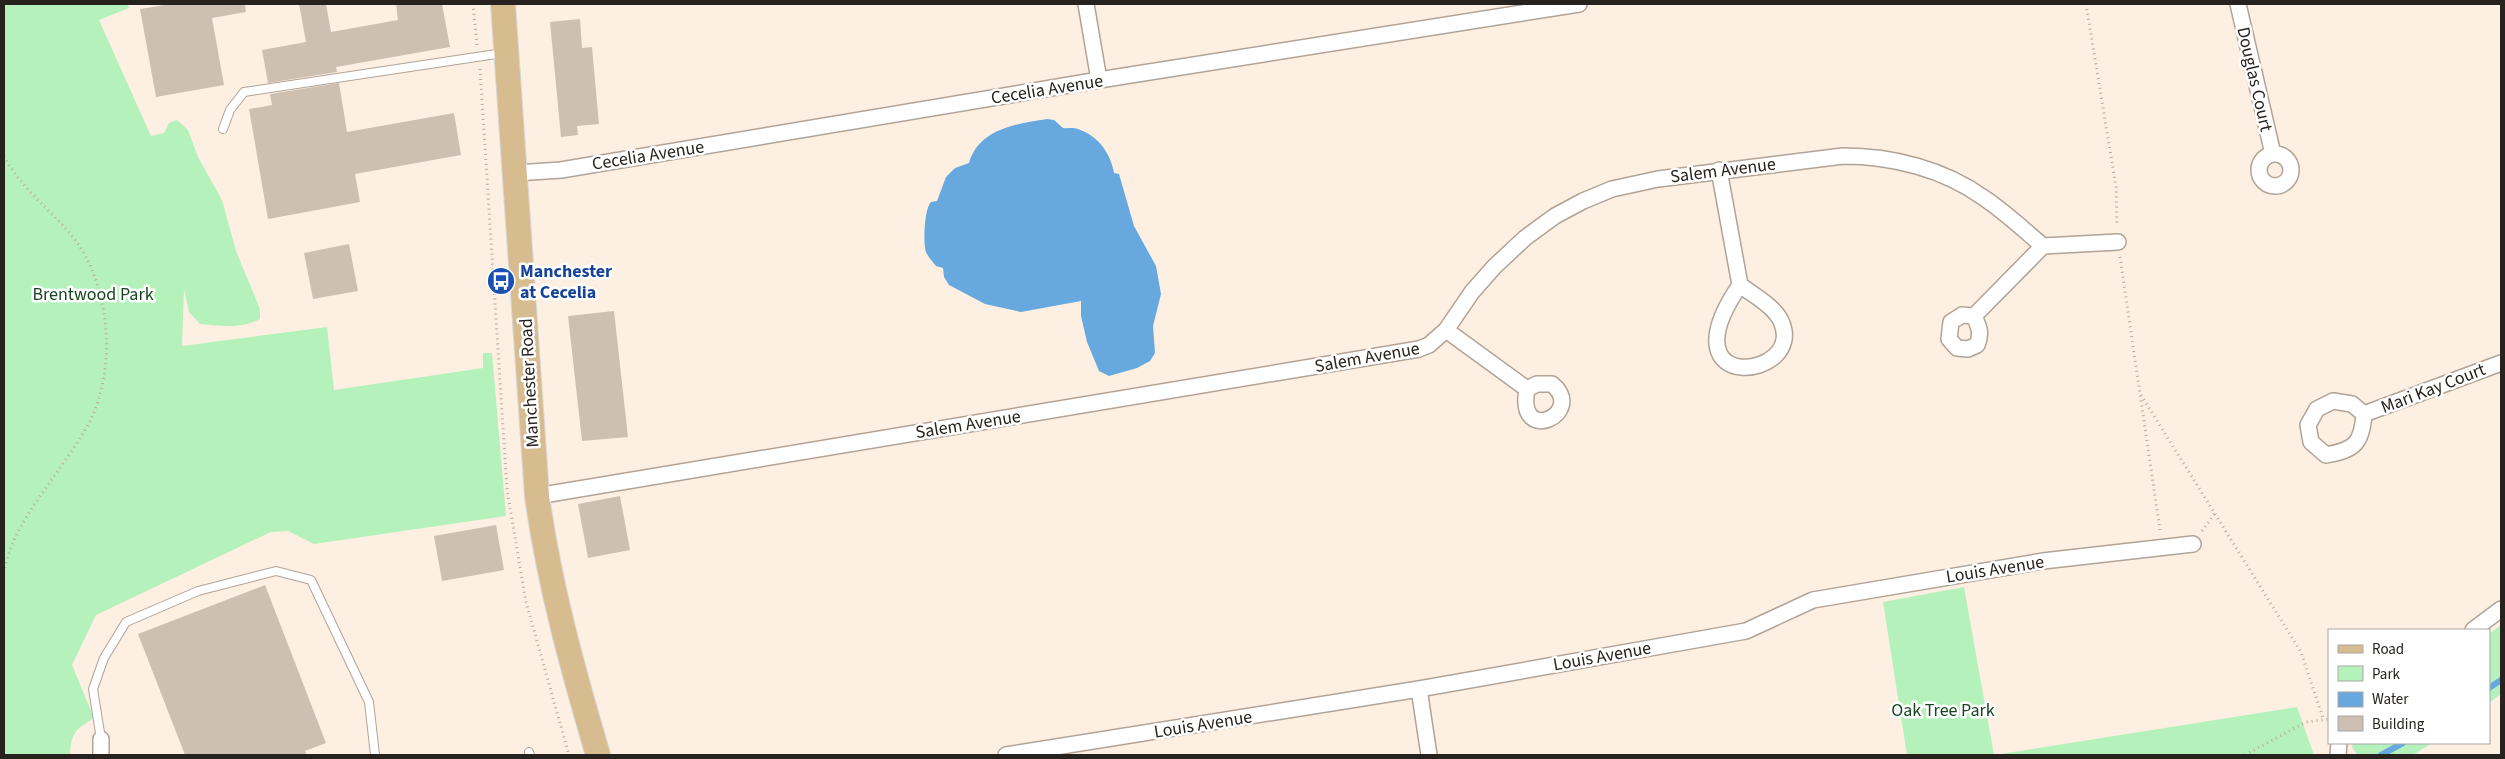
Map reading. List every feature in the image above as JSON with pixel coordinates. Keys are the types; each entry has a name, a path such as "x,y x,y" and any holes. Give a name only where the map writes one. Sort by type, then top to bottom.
{"main road":[{"name":"Manchester Road","path":"503,4 508,53 537,496 547,559 561,621 598,755"}],"street":[{"path":"1086,4 1099,80"},
{"name":"Cecelia Avenue","path":"516,173 561,170 1099,80 1579,4"},
{"name":"Douglas Court","path":"2238,4 2273,154"},
{"name":"Salem Avenue","path":"537,496 1419,350 1429,345 1446,330 1472,292 1494,267 1525,238 1555,216 1612,189 1658,179 1843,156 1866,156 1914,165 1961,184 1984,197 2043,246"},
{"path":"1719,170 1740,286 1766,304 1781,320 1784,334 1782,348 1774,359 1754,368 1731,366 1720,357 1715,340 1727,304 1740,286"},
{"path":"1974,316 2043,246 2118,242"},
{"path":"1446,330 1526,389"},
{"name":"Mari Kay Court","path":"2364,414 2501,362"},
{"name":"Louis Avenue","path":"1006,755 1419,689 1746,631 1813,600 2043,561 2162,546 2193,544"},
{"path":"2474,629 2501,609"},
{"path":"1419,689 1429,755"},
{"path":"100,755 101,740"}],"lane":[{"path":"223,129 230,110 244,92 508,53"},
{"path":"101,740 94,689 104,658 126,622 198,591 276,571 311,580 369,702 375,755"}],"path":[{"path":"2086,4 2116,187 2118,242 2162,546"},
{"path":"4,156 20,181 62,224 86,257 97,282 107,335 103,376 90,420 27,515 14,539 4,571"},
{"path":"2140,392 2301,652 2324,718"},
{"path":"2245,755 2306,722 2328,719"}],"green space":[{"name":"Brentwood Park","path":"4,4 127,4 129,8 99,20 151,136 164,133 169,123 177,120 188,130 198,157 222,200 236,251 260,309 260,319 245,324 230,326 200,324 189,312 184,289 182,346 327,327 334,390 483,368 483,353 492,353 506,516 314,544 288,531 271,532 96,615 72,665 94,718 82,725 75,733 70,755 4,755"},
{"name":"Oak Tree Park","path":"1964,587 1994,755 1907,755 1883,602"},
{"path":"2501,625 2501,694 2490,702 2490,633"},
{"path":"2297,707 2314,755 1994,755"},
{"path":"2353,744 2430,744 2413,755 2357,755 2352,747"}],"water":[{"path":"1047,119 1054,120 1063,128 1076,128 1085,132 1102,146 1110,158 1114,173 1119,174 1134,226 1156,266 1161,294 1153,326 1155,353 1150,361 1137,368 1109,376 1099,371 1087,342 1081,316 1081,301 1021,312 985,304 949,285 944,277 943,268 936,266 926,252 924,235 927,212 931,202 937,201 946,177 955,168 969,163 981,142 990,135 1011,126"}],"building":[{"path":"171,4 245,4 246,12 212,18 224,85 156,97 140,9"},
{"path":"299,4 326,4 331,32 398,20 396,4 442,4 450,47 336,67 337,72 268,83 262,50 306,42"},
{"path":"580,19 582,48 592,47 599,124 577,126 578,135 561,137 550,22"},
{"path":"339,83 347,132 454,113 461,155 355,174 360,202 268,219 249,109 272,105 270,94"},
{"path":"349,244 358,291 313,299 304,253"},
{"path":"614,311 628,437 582,441 568,316"},
{"path":"620,496 630,550 588,558 578,504"},
{"path":"496,525 504,570 442,581 434,536"},
{"path":"265,585 326,743 305,751 307,755 185,755 138,634"}],"waterway":[{"path":"2490,687 2501,680"},
{"path":"2381,755 2401,744"}],"place":[{"name":"Manchester at Cecelia","path":"501,281"}]}
